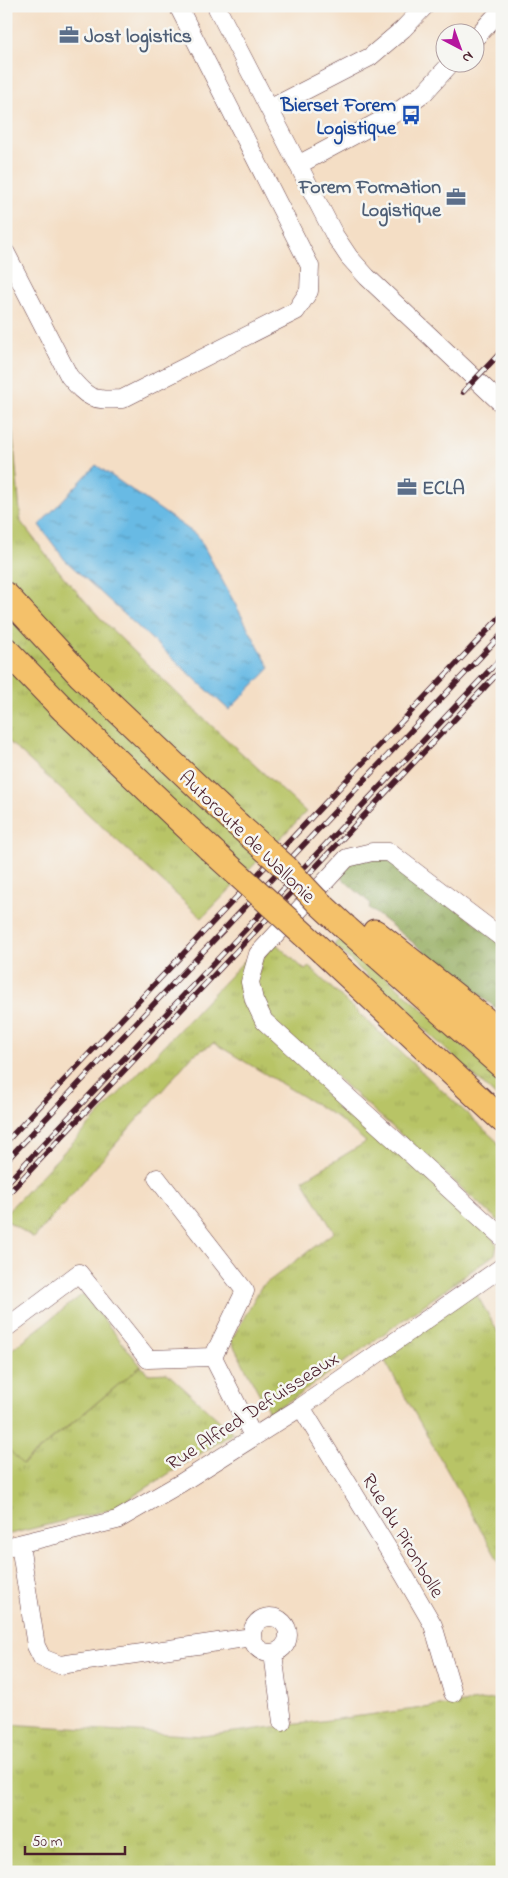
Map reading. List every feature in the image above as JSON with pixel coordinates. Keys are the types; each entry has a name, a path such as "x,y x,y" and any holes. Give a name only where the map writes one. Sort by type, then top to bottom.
{"highway":[{"name":"Autoroute de Wallonie","path":"6,595 87,682 285,867 316,900 351,923 502,1066"},
{"name":"Autoroute de Wallonie","path":"10,655 64,710 209,848 502,1120"},
{"path":"351,923 502,1034"}],"street":[{"path":"6,253 69,376 82,392 98,401 122,399 296,311 310,291 310,266 178,6"},
{"path":"216,6 335,236 349,258 366,277 502,404"},
{"path":"269,110 370,57 403,29 424,6"},
{"path":"486,26 502,9"},
{"path":"298,165 397,112 424,92 443,72"},
{"path":"502,938 389,852 372,852 347,858 258,954 250,982 254,1000 264,1021 502,1237"},
{"path":"157,1178 245,1291 213,1357"},
{"name":"Rue Alfred Defuisseaux","path":"13,1546 117,1520 181,1483 301,1407 502,1267"},
{"path":"6,1328 80,1273 148,1359 213,1357"},
{"path":"213,1357 253,1436"},
{"name":"Rue du Pironbolle","path":"301,1407 433,1625 453,1693"},
{"path":"13,1546 36,1646 42,1658 60,1665 252,1637"},
{"path":"273,1616 286,1626 288,1637 283,1648 273,1653 267,1653 257,1648 252,1637 254,1626 262,1618 273,1616"},
{"path":"273,1653 282,1722"}],"green space":[{"path":"6,360 21,522 63,576 102,620 189,705 306,812 202,918 6,739"},
{"path":"382,859 396,863 502,943 502,1013 369,908 370,903 336,873 355,860"},
{"path":"341,937 502,1080 502,1102 334,945"},
{"path":"274,942 305,970 309,967 502,1146 502,1224 267,1016 256,983 262,960"},
{"path":"247,958 242,979 248,1005 484,1225 497,1245 495,1254 294,1398 269,1412 231,1341 261,1287 334,1232 303,1180 366,1142 335,1116 214,1043 193,1055 34,1238 6,1220 6,1213"},
{"path":"469,1281 502,1339 502,1567 381,1354"},
{"path":"83,1294 141,1366 22,1464 6,1446 6,1354"},
{"path":"141,1366 148,1374 167,1373 233,1433 113,1509 6,1535 6,1446 23,1464"},
{"path":"502,1698 502,1872 6,1872 6,1724 203,1736"}],"water":[{"path":"96,465 198,536 270,668 229,710 65,560 39,525"}],"railway":[{"path":"463,392 502,351"},
{"path":"6,1142 502,615"},
{"path":"6,1161 502,634"},
{"path":"6,1184 502,657"},
{"path":"6,1196 502,669"}],"place":[{"name":"Jost logistics","path":"69,35"},
{"name":"Bierset Forem Logistique","path":"411,115"},
{"name":"Forem Formation Logistique","path":"456,197"},
{"name":"ECLA","path":"407,487"}]}
